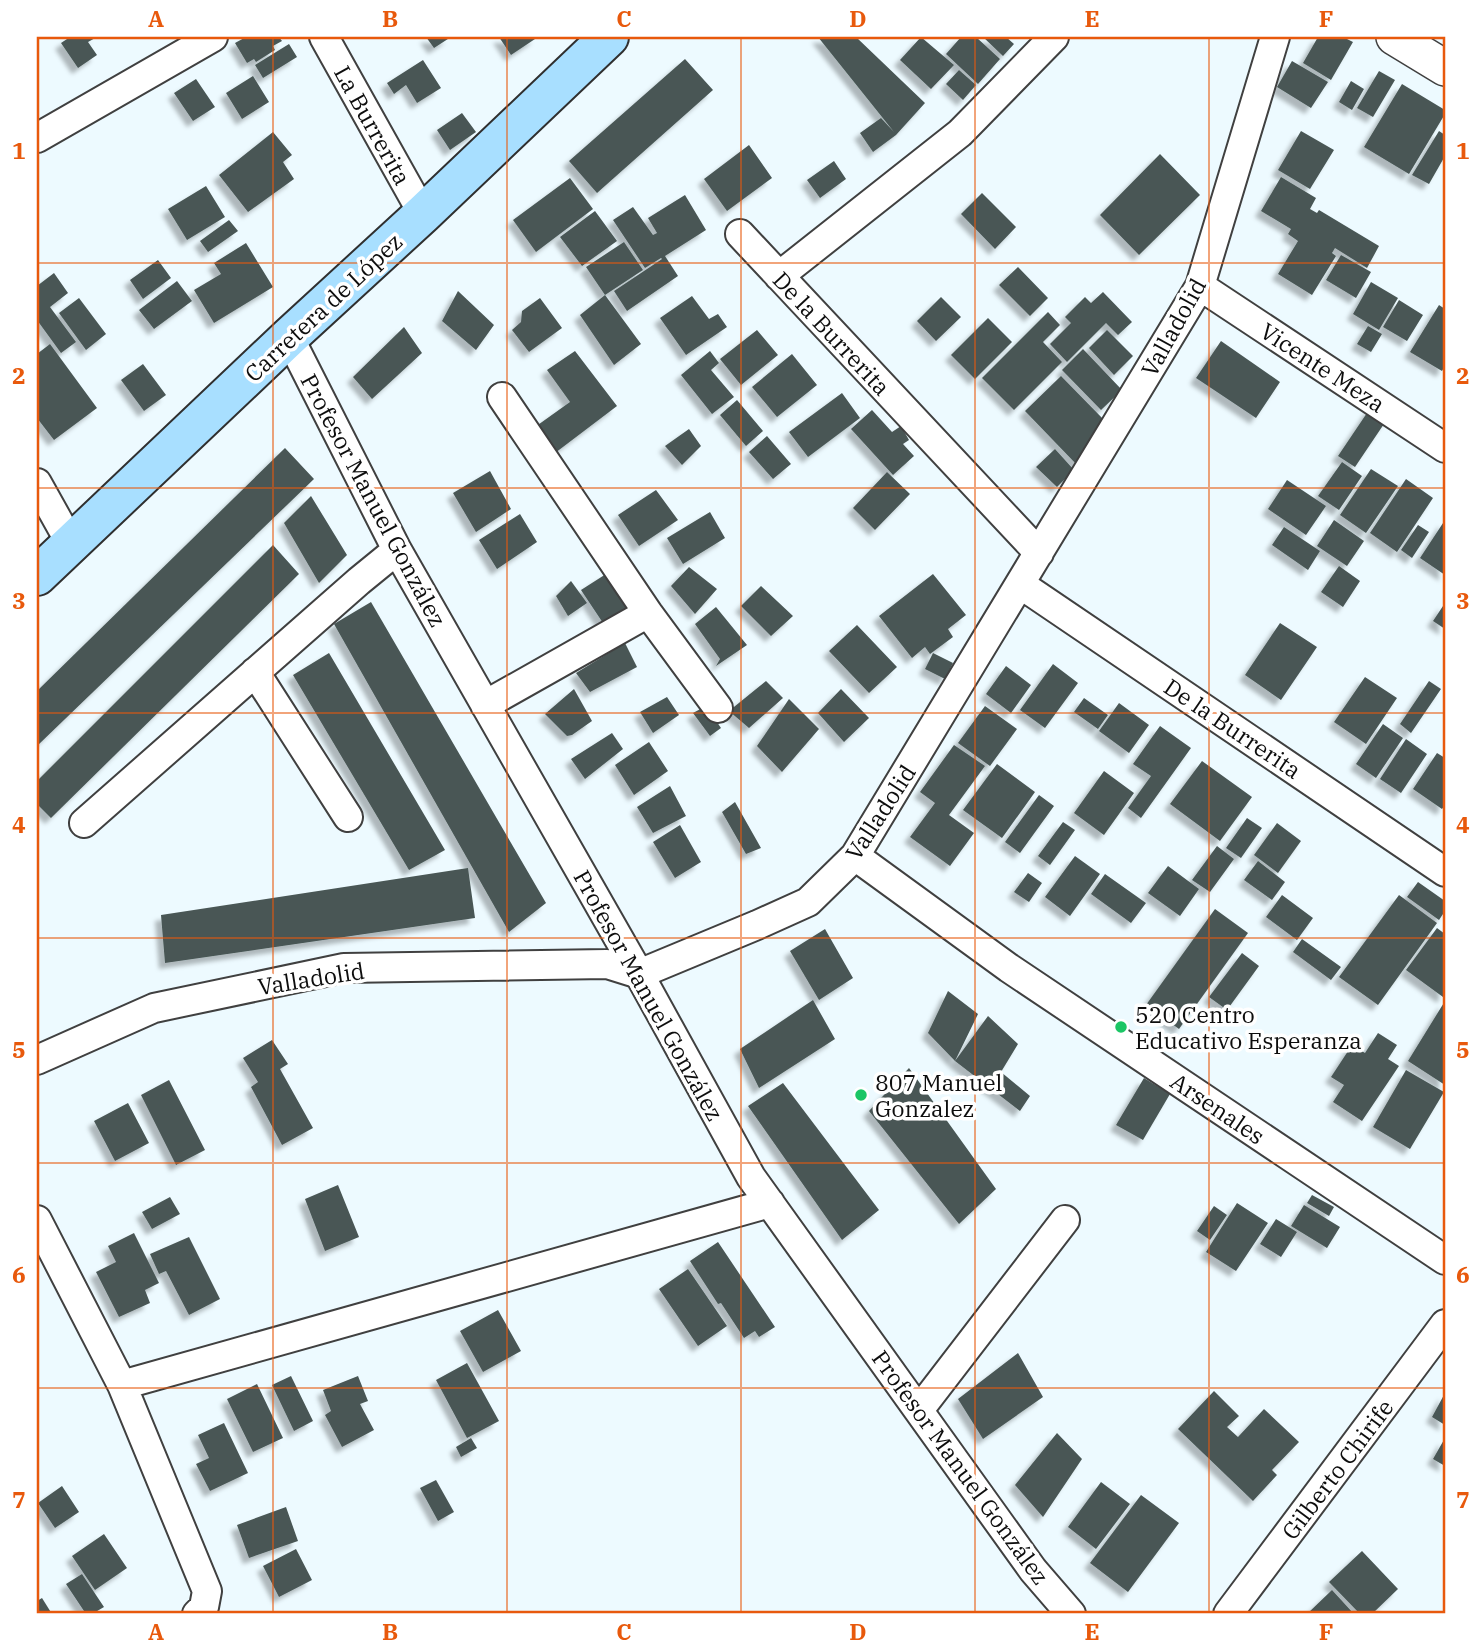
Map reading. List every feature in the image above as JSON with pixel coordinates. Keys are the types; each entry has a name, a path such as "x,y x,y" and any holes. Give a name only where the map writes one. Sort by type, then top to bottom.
{"main road":[{"name":"Carretera de López","path":"37,576 609,37"}],"street":[{"path":"37,138 213,37"},
{"name":"La Burrerita","path":"324,37 423,214"},
{"path":"779,276 960,132 1054,37"},
{"name":"Valladolid","path":"37,1060 154,1008 344,968 607,964 639,974 808,902 855,856 1200,286 1275,37"},
{"path":"1394,37 1445,68"},
{"name":"De la Burrerita","path":"740,234 1039,553"},
{"name":"Vicente Meza","path":"1200,286 1445,448"},
{"name":"Profesor Manuel González","path":"289,337 397,550 639,974 751,1177 1033,1570 1071,1614"},
{"path":"502,397 648,613 718,708"},
{"path":"37,484 71,544"},
{"path":"85,823 397,550"},
{"name":"De la Burrerita","path":"1020,584 1445,872"},
{"path":"485,705 648,613"},
{"path":"255,672 348,817"},
{"name":"Arsenales","path":"855,856 1009,968 1445,1260"},
{"path":"122,1385 770,1203"},
{"path":"37,1220 122,1385 207,1591 204,1607 197,1614"},
{"path":"919,1410 1065,1220"},
{"name":"Gilberto Chirife","path":"1228,1614 1445,1324"}],"building":[{"path":"70,37 97,37 88,42 97,55 78,68 61,43"},
{"path":"246,37 279,37 282,41 273,46 275,50 256,62 254,59 247,63 235,43"},
{"path":"426,37 451,37 434,48"},
{"path":"499,37 538,37 511,55"},
{"path":"818,37 856,37 925,103 896,135 873,152 860,133 881,118 894,132"},
{"path":"921,37 954,65 931,89 900,60"},
{"path":"961,37 976,37 1000,59 978,84 946,54"},
{"path":"983,37 1006,37 1014,44 1003,56"},
{"path":"1318,37 1343,37 1353,42 1331,80 1303,63"},
{"path":"289,44 297,57 263,78 255,65"},
{"path":"685,59 713,90 597,193 569,161"},
{"path":"423,60 441,88 417,103 406,85 394,94 387,83"},
{"path":"1292,61 1328,82 1311,108 1277,87"},
{"path":"959,70 976,85 963,100 946,84"},
{"path":"1379,71 1395,80 1373,117 1357,108"},
{"path":"253,76 269,102 242,119 226,93"},
{"path":"196,79 215,107 193,121 174,93"},
{"path":"1351,81 1364,89 1352,110 1339,102"},
{"path":"1402,84 1445,110 1409,174 1364,147"},
{"path":"462,113 476,132 450,150 437,130"},
{"path":"1301,131 1334,150 1310,189 1278,170"},
{"path":"1439,131 1445,135 1445,156 1429,184 1412,175"},
{"path":"273,132 292,155 283,162 294,179 248,212 219,175"},
{"path":"749,145 772,178 727,211 704,179"},
{"path":"1160,154 1200,195 1139,255 1100,215"},
{"path":"834,161 846,179 820,198 807,180"},
{"path":"1281,177 1316,198 1310,209 1317,213 1319,210 1379,246 1367,268 1335,248 1332,253 1336,256 1312,295 1278,274 1298,241 1288,234 1291,229 1261,211"},
{"path":"570,178 593,209 536,252 513,220"},
{"path":"206,186 225,217 187,240 168,209"},
{"path":"982,193 1016,227 995,249 961,214"},
{"path":"685,195 706,230 665,256 678,276 627,311 614,291 662,259 645,268 613,220 633,207 653,235 657,233 648,218"},
{"path":"595,211 617,241 582,266 560,237"},
{"path":"229,220 238,231 208,252 200,241"},
{"path":"624,242 643,270 605,295 586,267"},
{"path":"246,243 273,287 214,323 194,290 221,274 214,263"},
{"path":"1341,255 1371,272 1356,298 1326,280"},
{"path":"158,260 171,278 143,299 130,280"},
{"path":"1018,267 1048,298 1030,316 999,285"},
{"path":"54,273 68,293 50,307 76,342 61,353 37,320 37,286"},
{"path":"177,281 192,301 154,329 139,310"},
{"path":"1371,282 1398,298 1379,330 1353,314"},
{"path":"458,291 494,325 476,350 442,321"},
{"path":"1103,292 1132,322 1118,335 1106,323 1067,362 1050,344 1071,323 1065,317 1085,297 1091,303"},
{"path":"605,295 641,344 614,365 580,315"},
{"path":"692,296 709,319 718,314 727,327 686,355 660,318"},
{"path":"941,297 961,317 936,341 917,321"},
{"path":"79,298 106,334 86,350 59,313"},
{"path":"540,298 562,328 529,352 512,330 521,322 522,311"},
{"path":"1399,300 1423,315 1407,341 1383,327"},
{"path":"1439,305 1445,309 1445,366 1442,371 1410,352"},
{"path":"1048,312 1060,325 1043,342 1062,362 1014,410 982,378"},
{"path":"988,318 1012,342 975,379 951,355"},
{"path":"1368,326 1382,334 1371,352 1357,344"},
{"path":"404,327 422,353 372,399 353,377"},
{"path":"757,330 778,355 741,385 720,359"},
{"path":"1107,330 1133,356 1114,375 1089,348"},
{"path":"1221,341 1280,382 1256,418 1196,378"},
{"path":"50,344 97,408 54,440 37,418 37,354"},
{"path":"1083,349 1122,390 1101,410 1062,370"},
{"path":"575,351 617,406 555,453 535,427 570,402 547,370"},
{"path":"710,351 719,363 711,370 734,397 712,414 681,375"},
{"path":"792,354 817,385 777,417 752,387"},
{"path":"143,364 166,395 144,411 121,380"},
{"path":"1061,376 1105,421 1078,466 1025,411"},
{"path":"842,393 860,418 808,457 789,432"},
{"path":"737,400 763,431 746,446 720,415"},
{"path":"1371,407 1388,418 1355,467 1338,456"},
{"path":"872,410 892,432 901,426 909,440 903,444 914,456 893,475 851,429"},
{"path":"689,429 701,446 682,465 665,446"},
{"path":"767,436 791,464 773,479 749,452"},
{"path":"285,448 314,479 37,746 37,691"},
{"path":"1055,449 1074,470 1057,487 1036,467"},
{"path":"1342,462 1362,476 1339,510 1318,496"},
{"path":"1371,469 1398,486 1366,533 1340,515"},
{"path":"490,471 511,509 476,532 453,493"},
{"path":"887,472 910,494 875,530 853,508"},
{"path":"1406,479 1433,498 1397,552 1370,533"},
{"path":"1287,480 1326,506 1306,535 1268,509"},
{"path":"656,490 678,520 639,546 618,515"},
{"path":"311,496 347,555 319,583 284,523"},
{"path":"710,512 725,538 683,564 667,538"},
{"path":"520,514 537,542 497,569 479,540"},
{"path":"1334,520 1364,541 1347,566 1317,546"},
{"path":"1445,520 1445,575 1420,558"},
{"path":"1418,525 1429,532 1412,558 1401,550"},
{"path":"1284,527 1320,551 1308,570 1272,545"},
{"path":"273,545 299,574 51,818 37,804 37,781"},
{"path":"1339,566 1360,581 1343,607 1321,592"},
{"path":"689,567 717,589 695,614 671,586"},
{"path":"606,574 630,608 605,626 581,590"},
{"path":"933,574 966,615 948,629 953,637 930,654 925,647 912,658 879,616"},
{"path":"571,581 587,603 568,616 556,596"},
{"path":"761,586 793,616 771,636 741,606"},
{"path":"371,602 546,903 509,932 334,624"},
{"path":"1445,603 1445,629 1433,621"},
{"path":"716,607 747,645 716,666 720,659 695,624"},
{"path":"1280,623 1317,647 1281,700 1245,675"},
{"path":"857,625 897,667 869,693 829,651"},
{"path":"625,643 637,667 590,692 576,673"},
{"path":"329,653 445,850 409,870 293,675"},
{"path":"933,653 953,663 945,679 925,669"},
{"path":"1053,664 1078,683 1045,728 1020,710"},
{"path":"1006,666 1031,685 1011,713 986,694"},
{"path":"1365,677 1397,698 1366,744 1334,722"},
{"path":"766,681 783,698 749,728 729,711"},
{"path":"1429,681 1441,689 1411,733 1400,724"},
{"path":"574,689 592,721 567,736 545,714"},
{"path":"841,689 869,718 844,742 818,713"},
{"path":"667,697 679,715 653,733 640,712"},
{"path":"1084,698 1108,715 1098,729 1074,712"},
{"path":"789,699 819,729 782,772 757,746"},
{"path":"1119,703 1149,725 1129,753 1099,731"},
{"path":"706,706 721,728 710,736 693,713"},
{"path":"985,706 1017,729 990,766 958,743"},
{"path":"1383,724 1403,738 1376,778 1356,764"},
{"path":"1160,726 1191,748 1141,818 1128,808 1151,776 1133,764"},
{"path":"612,733 623,749 585,779 571,759"},
{"path":"1406,739 1427,754 1401,793 1380,779"},
{"path":"649,742 668,771 634,795 615,765"},
{"path":"954,745 985,766 949,815 974,833 950,866 910,837 935,803 920,792"},
{"path":"1437,753 1445,758 1445,805 1442,809 1413,789"},
{"path":"1202,761 1252,797 1220,841 1170,804"},
{"path":"997,764 1035,792 1002,838 963,810"},
{"path":"1104,771 1134,793 1104,835 1074,813"},
{"path":"670,786 686,816 653,833 637,807"},
{"path":"1039,795 1054,806 1020,853 1005,842"},
{"path":"735,802 761,848 746,854 722,812"},
{"path":"1247,818 1262,828 1241,858 1226,848"},
{"path":"1063,822 1075,830 1050,865 1038,856"},
{"path":"1277,823 1301,841 1278,873 1254,855"},
{"path":"680,825 701,862 675,878 653,842"},
{"path":"1217,846 1234,859 1210,892 1192,880"},
{"path":"1075,856 1100,874 1070,916 1045,897"},
{"path":"1258,861 1285,882 1272,900 1244,880"},
{"path":"1168,866 1199,889 1180,916 1148,893"},
{"path":"468,868 475,918 165,963 161,915"},
{"path":"1028,873 1042,883 1029,902 1014,892"},
{"path":"1105,874 1146,903 1131,923 1091,894"},
{"path":"1418,882 1445,901 1445,911 1439,920 1407,897"},
{"path":"1282,895 1313,918 1297,940 1266,917"},
{"path":"1399,895 1437,923 1378,1005 1339,977"},
{"path":"1215,909 1248,933 1179,1029 1146,1005"},
{"path":"1437,928 1445,934 1443,997 1406,970"},
{"path":"825,929 853,978 819,1000 790,951"},
{"path":"1302,939 1341,967 1331,980 1293,952"},
{"path":"1242,953 1259,966 1227,1010 1209,997"},
{"path":"948,991 978,1014 955,1061 928,1033"},
{"path":"813,1000 835,1039 759,1088 740,1049"},
{"path":"1445,1001 1445,1085 1408,1061"},
{"path":"988,1016 1018,1044 1001,1072 1030,1096 1020,1111 955,1061"},
{"path":"1378,1033 1397,1045 1388,1059 1399,1066 1362,1121 1333,1102 1344,1085 1331,1077 1352,1045 1365,1053"},
{"path":"272,1040 288,1064 280,1069 313,1128 282,1145 251,1087 258,1082 243,1058"},
{"path":"909,1068 996,1189 959,1224 869,1111"},
{"path":"1406,1070 1444,1092 1410,1149 1373,1127"},
{"path":"1144,1078 1170,1094 1143,1140 1116,1125"},
{"path":"169,1080 205,1150 176,1165 141,1095"},
{"path":"783,1083 879,1210 842,1240 748,1106"},
{"path":"128,1103 149,1143 115,1161 94,1121"},
{"path":"338,1185 359,1237 325,1251 305,1199"},
{"path":"1312,1195 1334,1207 1329,1216 1307,1203"},
{"path":"170,1197 180,1214 152,1229 142,1212"},
{"path":"1237,1203 1268,1223 1236,1271 1206,1252"},
{"path":"1304,1205 1340,1227 1327,1248 1291,1226"},
{"path":"1214,1206 1227,1215 1210,1240 1197,1231"},
{"path":"1276,1219 1297,1232 1281,1257 1260,1244"},
{"path":"134,1233 159,1283 145,1290 150,1303 119,1317 96,1272 116,1262 108,1246"},
{"path":"189,1237 220,1299 189,1315 166,1271 159,1274 150,1254"},
{"path":"718,1242 775,1327 759,1337 755,1331 744,1338 690,1261"},
{"path":"688,1269 727,1326 698,1346 659,1289"},
{"path":"498,1310 521,1351 483,1372 460,1331"},
{"path":"1018,1353 1043,1397 983,1439 958,1399"},
{"path":"467,1363 499,1421 467,1438 436,1380"},
{"path":"291,1376 313,1421 294,1431 272,1385"},
{"path":"358,1376 368,1401 360,1404 374,1430 342,1447 325,1415 331,1411 323,1390"},
{"path":"257,1384 283,1438 253,1452 227,1399"},
{"path":"1214,1391 1239,1416 1227,1427 1238,1437 1264,1409 1299,1442 1272,1470 1277,1475 1253,1501 1178,1429"},
{"path":"1445,1393 1445,1425 1432,1417"},
{"path":"224,1423 248,1473 210,1491 196,1464 209,1458 198,1435"},
{"path":"1057,1433 1082,1459 1043,1517 1015,1485"},
{"path":"471,1438 477,1448 461,1457 456,1447"},
{"path":"1445,1438 1445,1466 1433,1459"},
{"path":"436,1480 454,1512 438,1521 420,1488"},
{"path":"1101,1482 1130,1504 1096,1549 1068,1527"},
{"path":"62,1486 79,1512 55,1528 38,1503"},
{"path":"1141,1495 1179,1523 1128,1592 1090,1563"},
{"path":"286,1507 298,1541 249,1558 237,1525"},
{"path":"104,1534 127,1568 95,1590 72,1556"},
{"path":"296,1549 312,1580 279,1597 263,1566"},
{"path":"1362,1551 1398,1589 1372,1614 1360,1614 1329,1582"},
{"path":"82,1574 104,1607 92,1614 86,1614 66,1584"},
{"path":"1332,1590 1354,1614 1307,1614"},
{"path":"42,1598 52,1614 37,1614 37,1601"}],"place":[{"name":"520 Centro Educativo Esperanza","path":"1121,1027"},
{"name":"807 Manuel Gonzalez","path":"861,1095"}]}
